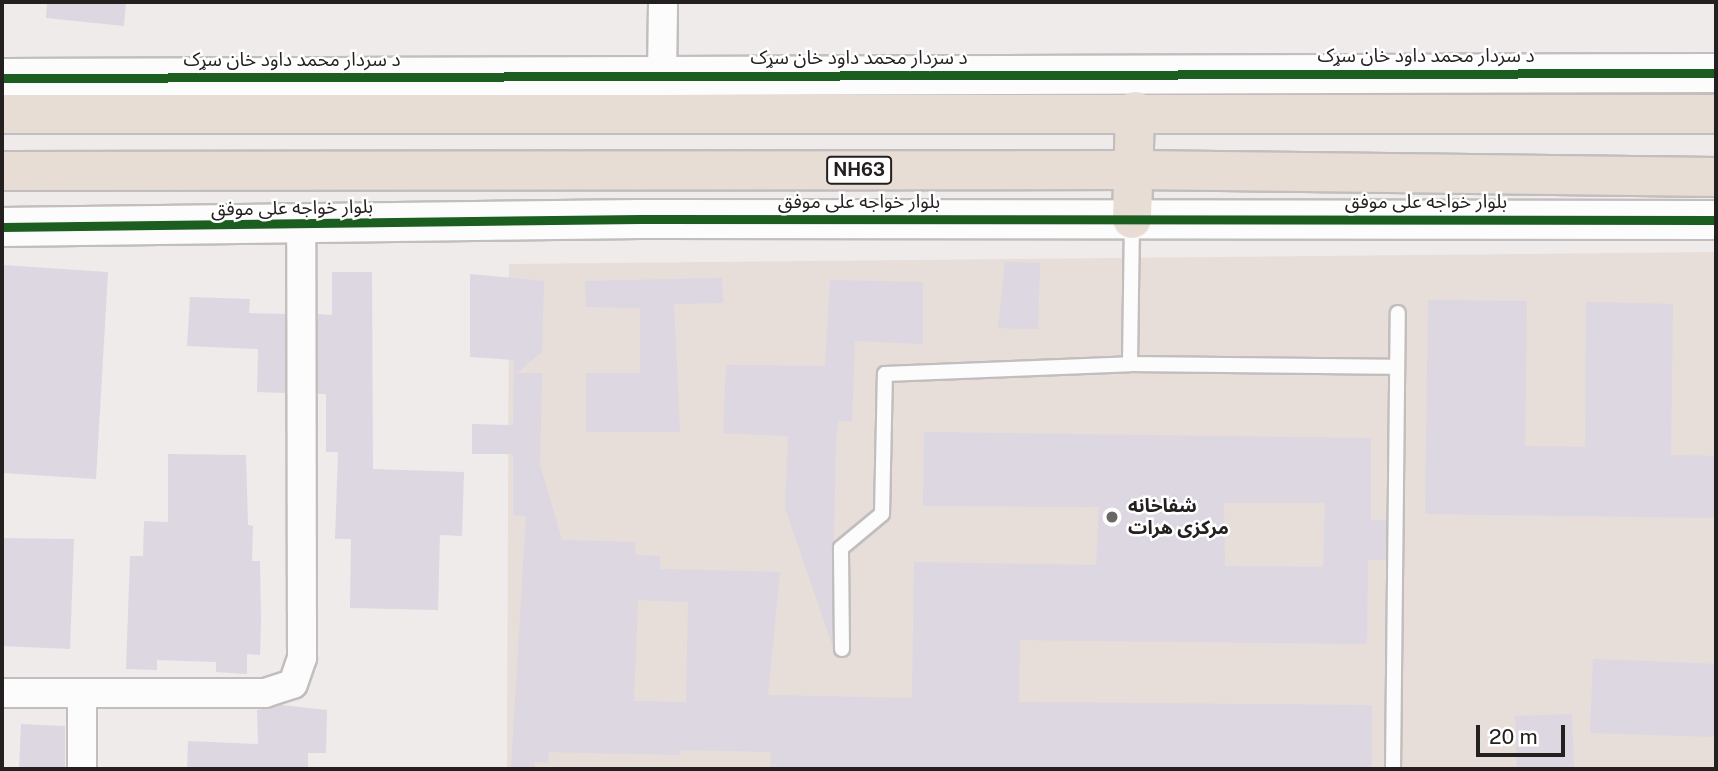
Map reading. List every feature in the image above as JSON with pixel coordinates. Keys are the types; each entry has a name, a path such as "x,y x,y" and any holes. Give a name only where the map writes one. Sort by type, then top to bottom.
{"highway":[{"path":"2,114 1135,111 1716,114"},
{"path":"1132,219 1135,111"},
{"name":"NH63","path":"2,171 1135,170 1716,177"}],"street":[{"path":"662,76 663,2"},
{"name":"د سردار محمد داود خان سړک","path":"2,78 1716,73"},
{"name":"بلوار خواجه علی موفق","path":"2,227 1132,219 1716,220"},
{"path":"2,693 265,693 293,684 302,658 302,226"},
{"path":"82,693 82,769"}],"lane":[{"path":"1130,364 1132,219"},
{"path":"1393,769 1398,313"},
{"path":"842,649 841,548 882,514 885,374 1130,364 1397,367"}],"shaded area":[{"name":"شفاخانه مرکزی هرات","path":"1716,252 1716,769 507,769 509,264"}],"building":[{"path":"47,2 126,2 124,26 46,18"},
{"path":"1005,262 1040,263 1038,329 998,328"},
{"path":"2,265 108,272 96,479 2,473"},
{"path":"332,272 372,272 373,469 464,472 462,536 440,535 438,610 350,608 351,539 335,539 338,452 326,452 326,394 318,394 318,314 332,315"},
{"path":"470,274 544,281 542,352 517,373 542,373 540,465 562,540 636,542 635,555 660,556 660,569 780,572 768,695 912,698 914,562 1096,565 1099,507 923,506 924,432 1371,438 1371,520 1386,520 1386,560 1368,560 1367,644 1020,640 1019,702 1372,705 1372,769 770,769 771,752 680,750 680,755 549,752 548,763 535,762 535,769 511,769 526,516 513,515 513,454 472,454 472,424 513,425 514,360 470,357","holes":["1224,503 1325,503 1323,567 1225,566","638,600 688,602 686,702 634,701"]},
{"path":"722,278 723,303 674,304 680,432 586,432 586,373 640,373 640,308 586,307 585,281"},
{"path":"830,280 923,282 923,344 855,341 852,421 839,421 836,437 832,644 785,508 788,436 723,433 726,365 825,366"},
{"path":"190,297 250,299 249,313 285,314 285,393 257,392 258,349 187,346"},
{"path":"1428,300 1527,301 1525,446 1585,447 1586,302 1673,304 1671,455 1716,456 1716,518 1425,514"},
{"path":"168,454 246,455 248,525 253,526 252,561 260,561 261,620 260,655 247,654 247,674 216,672 216,662 157,660 157,670 126,669 130,556 143,556 144,521 168,522"},
{"path":"2,538 74,539 70,649 2,646"},
{"path":"1593,659 1716,664 1716,737 1590,733"},
{"path":"281,705 327,710 326,753 308,753 308,769 187,769 188,741 258,744 257,710"},
{"path":"1572,714 1574,769 1517,769 1515,716"},
{"path":"21,724 65,726 65,769 19,769"}],"cycle path":[{"path":"2,78 1716,73"},
{"path":"2,227 641,219 1716,220"}],"place":[{"name":"شفاخانه مرکزی هرات","path":"1112,517"}]}
